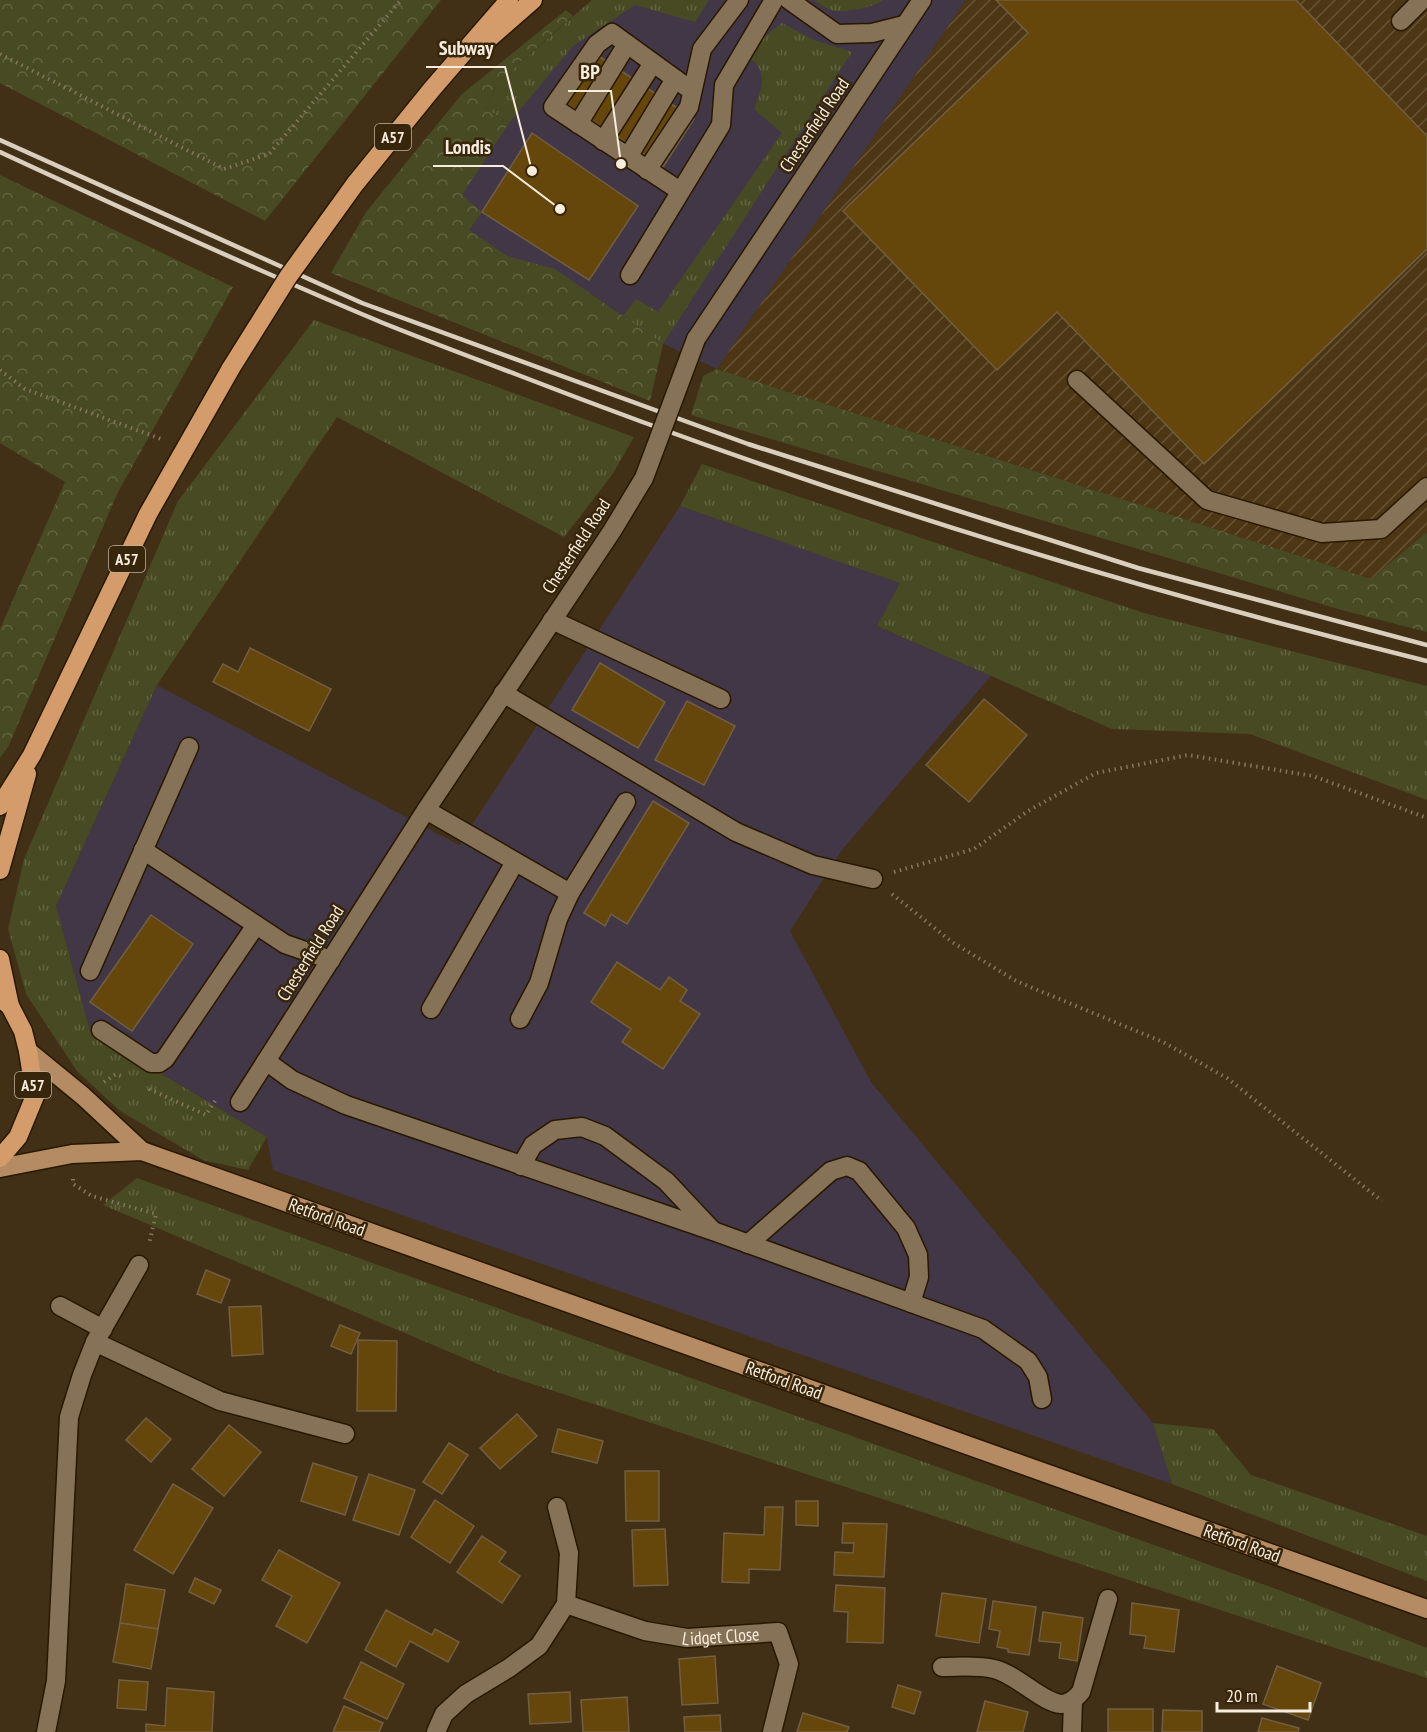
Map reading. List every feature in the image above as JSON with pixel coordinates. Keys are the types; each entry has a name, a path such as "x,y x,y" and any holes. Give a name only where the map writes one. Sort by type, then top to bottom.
{"highway":[{"name":"A57","path":"0,806 32,755 148,514 184,447 231,368 288,278 355,184 432,89 509,0"},
{"name":"A57","path":"432,89 533,0"},
{"name":"A57","path":"0,870 32,755"},
{"name":"A57","path":"0,959 5,1002 22,1031 28,1050 35,1096 18,1137 0,1158"}],"main road":[{"name":"Retford Road","path":"28,1050 83,1096 142,1151"},
{"name":"Retford Road","path":"0,1168 72,1154 142,1151 1427,1609"}],"street":[{"path":"647,170 689,106 702,49 739,0"},
{"path":"630,275 721,125 724,85 774,0"},
{"path":"789,0 837,34 872,33 904,25"},
{"name":"Chesterfield Road","path":"240,1102 502,693 612,531 644,478 696,339 922,0"},
{"path":"1401,21 1422,0"},
{"path":"680,191 553,107 597,44 612,33 692,91"},
{"path":"578,124 627,44"},
{"path":"603,141 653,63"},
{"path":"628,157 675,79"},
{"path":"1077,380 1207,500 1322,533 1382,528 1427,487"},
{"path":"552,620 721,699"},
{"path":"502,693 736,832 813,864 873,879"},
{"path":"90,971 189,747"},
{"path":"520,1020 540,983 558,919 570,893 626,802"},
{"path":"426,810 570,893"},
{"path":"143,850 285,944 331,960"},
{"path":"431,1009 515,862"},
{"path":"101,1030 151,1063 159,1063 165,1059 256,925"},
{"path":"266,1061 292,1080 346,1105 713,1231 983,1329 1028,1361 1038,1377 1042,1399"},
{"path":"521,1166 533,1145 555,1130 582,1127 605,1136 666,1181 713,1231"},
{"path":"748,1244 831,1171 847,1166 859,1171 906,1228 918,1255 919,1277 911,1303"},
{"path":"46,1732 56,1681 69,1417 82,1375 99,1336 139,1265"},
{"path":"60,1306 99,1336 220,1401 345,1434"},
{"path":"436,1732 444,1714 466,1694 509,1668 539,1646 566,1604 568,1553 557,1507"},
{"path":"942,1667 972,1666 996,1669 1050,1700 1062,1704 1073,1701 1081,1692 1108,1599"},
{"name":"Lidget Close","path":"566,1604 645,1631 687,1638 778,1632 789,1664 772,1732"},
{"path":"1072,1732 1073,1701"}],"path":[{"path":"0,54 224,168 269,154 401,0"},
{"path":"0,370 25,389 184,447"},
{"path":"873,879 974,849 1028,811 1096,773 1188,755 1313,776 1427,818"},
{"path":"873,879 952,942 1016,981 1163,1042 1227,1078 1382,1201"},
{"path":"83,1096 116,1074 126,1078"},
{"path":"146,1088 206,1115 219,1094 240,1102"},
{"path":"72,1154 73,1184 92,1196 156,1215 148,1248 139,1265"}],"shaded area":[{"path":"592,0 966,0 717,369 409,225 573,16"},
{"path":"966,0 1427,0 1427,532 1371,579 717,369"},
{"path":"680,506 901,583 877,626 991,676 842,850 790,931 871,1082 1153,1423 1172,1484 273,1170 267,1137 90,1031 56,906 157,685 459,845"}],"green space":[{"path":"0,0 441,0 265,221 0,83"},
{"path":"592,0 709,0 695,22 635,5 573,46 509,123 485,108 499,81"},
{"path":"814,0 883,0 868,7 833,11"},
{"path":"566,10 573,16 499,81 485,108 509,123 462,195 482,212 469,230 507,256 555,269 663,344 650,401 331,273 366,212 462,94"},
{"path":"782,23 814,40 852,52 663,344 623,316 636,299 658,312 782,133 754,109 762,80 759,68 748,57 756,43"},
{"path":"0,175 233,287 118,492 8,747 0,758 0,629 65,482 0,443"},
{"path":"314,320 634,437 612,475 564,537 337,417 157,685 56,906 90,1031 267,1137 248,1170 203,1160 120,1111 77,1071 26,994 8,929 24,859 178,501"},
{"path":"717,369 1371,579 1427,532 1427,632 1345,611 691,415 703,376"},
{"path":"702,464 1144,613 1427,686 1427,800 1250,734 1112,729 877,626 900,583 680,506"},
{"path":"137,1178 1287,1593 1427,1648 1427,1678 499,1373 103,1205"},
{"path":"1153,1423 1213,1429 1251,1475 1427,1536 1427,1581 1172,1484"}],"building":[{"path":"996,0 1296,0 1427,136 1427,249 1204,464 1057,312 997,370 843,211 1028,33"},
{"path":"585,47 694,119 663,167 553,95"},
{"path":"532,133 638,206 589,280 482,212"},
{"path":"250,648 331,689 309,731 213,682 223,664 238,672"},
{"path":"600,663 665,702 638,748 572,710"},
{"path":"984,699 1027,735 969,802 926,765"},
{"path":"687,701 735,726 704,785 655,760"},
{"path":"653,801 689,823 627,924 611,914 605,926 584,913"},
{"path":"151,915 193,944 132,1031 90,1002"},
{"path":"617,962 660,990 669,977 687,990 680,1001 700,1014 663,1069 622,1042 631,1029 591,1002"},
{"path":"206,1270 230,1280 221,1303 197,1294"},
{"path":"261,1306 263,1354 232,1356 229,1307"},
{"path":"340,1325 360,1333 351,1354 331,1346"},
{"path":"358,1340 397,1341 396,1411 357,1411"},
{"path":"517,1414 537,1436 500,1469 480,1448"},
{"path":"146,1418 171,1439 151,1462 126,1440"},
{"path":"229,1425 261,1452 224,1496 192,1469"},
{"path":"558,1429 603,1441 597,1463 552,1452"},
{"path":"449,1443 468,1455 442,1494 423,1482"},
{"path":"313,1463 357,1477 345,1515 301,1501"},
{"path":"625,1471 659,1471 659,1521 626,1521"},
{"path":"369,1474 415,1490 399,1535 353,1520"},
{"path":"173,1484 213,1508 173,1574 134,1550"},
{"path":"435,1500 474,1526 450,1563 411,1537"},
{"path":"796,1501 818,1501 818,1526 796,1525"},
{"path":"765,1507 783,1507 780,1570 749,1569 749,1583 722,1582 724,1533 764,1535"},
{"path":"843,1523 887,1524 884,1577 834,1575 835,1552 853,1553 854,1543 842,1543"},
{"path":"665,1529 668,1585 634,1586 632,1530"},
{"path":"482,1536 506,1552 499,1562 520,1576 502,1603 457,1572"},
{"path":"279,1550 340,1583 307,1643 276,1626 292,1596 262,1580"},
{"path":"195,1578 221,1590 214,1604 189,1592"},
{"path":"126,1584 165,1590 158,1629 120,1623"},
{"path":"836,1585 885,1588 883,1643 847,1642 848,1612 834,1611"},
{"path":"942,1593 986,1599 979,1643 936,1636"},
{"path":"993,1601 1036,1607 1029,1655 1008,1652 1008,1649 997,1647 1000,1631 989,1629"},
{"path":"1132,1603 1179,1610 1174,1652 1144,1648 1146,1636 1130,1634"},
{"path":"386,1610 432,1635 435,1629 459,1642 448,1662 410,1641 396,1667 365,1650"},
{"path":"1043,1612 1083,1618 1077,1661 1059,1658 1061,1643 1039,1641"},
{"path":"120,1623 158,1629 151,1669 113,1662"},
{"path":"715,1656 718,1703 682,1705 679,1659"},
{"path":"361,1662 404,1684 387,1719 344,1698"},
{"path":"1277,1666 1321,1683 1308,1720 1263,1704"},
{"path":"119,1680 148,1682 146,1710 117,1708"},
{"path":"898,1685 921,1692 914,1714 892,1707"},
{"path":"167,1688 214,1692 212,1732 146,1732 146,1724 165,1726"},
{"path":"570,1692 571,1722 530,1724 528,1694"},
{"path":"627,1697 629,1732 583,1732 581,1700"},
{"path":"985,1701 1028,1712 1023,1732 977,1732"},
{"path":"344,1706 383,1723 379,1732 333,1732"},
{"path":"1108,1709 1153,1709 1153,1732 1108,1732"},
{"path":"1163,1710 1202,1711 1202,1732 1162,1732"},
{"path":"803,1713 849,1727 847,1732 797,1732"},
{"path":"720,1715 721,1732 685,1732 684,1717"},
{"path":"1262,1718 1299,1728 1298,1732 1258,1732"}],"railway":[{"path":"0,140 362,303 748,444 1138,568 1427,645"},
{"path":"0,152 383,323 741,458 968,533 1082,567 1311,632 1427,661"}],"place":[{"name":"BP","path":"621,164"},
{"name":"Subway","path":"532,171"},
{"name":"Londis","path":"560,209"}]}
